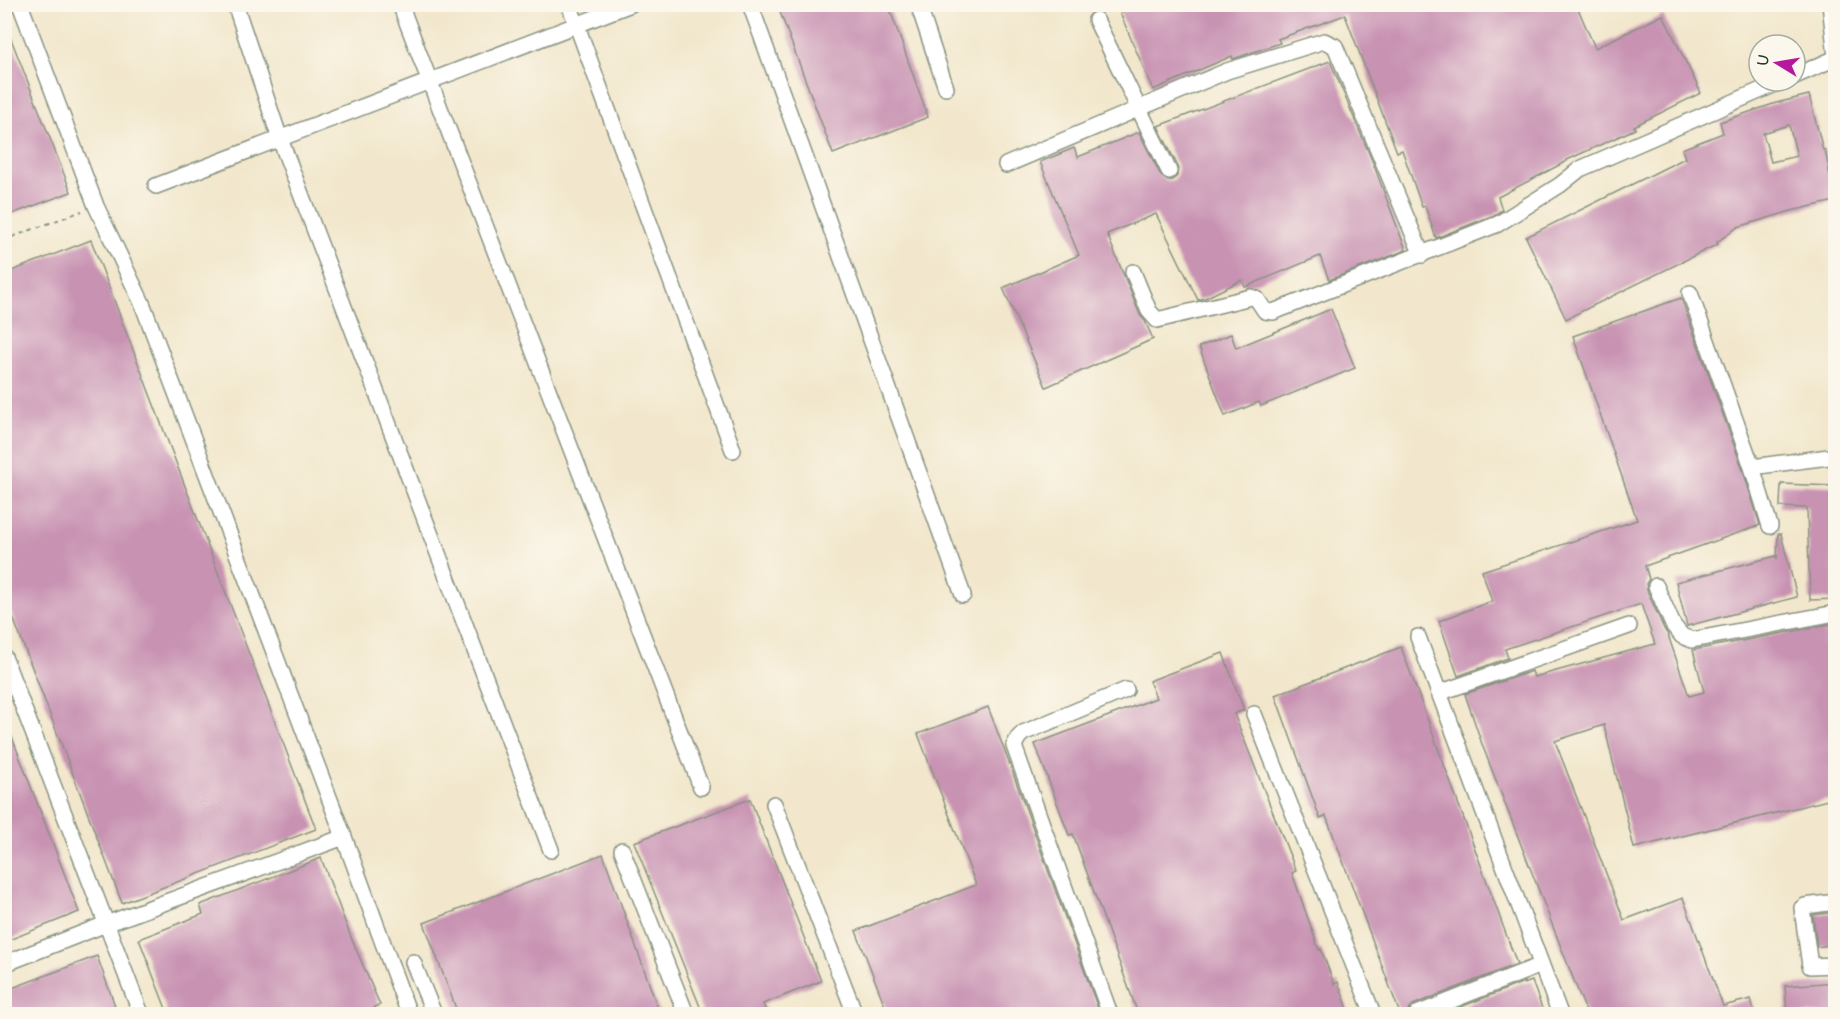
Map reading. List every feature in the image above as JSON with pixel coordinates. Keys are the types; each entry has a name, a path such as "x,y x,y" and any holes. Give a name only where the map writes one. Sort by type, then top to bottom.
{"lane":[{"path":"20,4 96,206 142,303 409,1014"},
{"path":"235,4 280,139 551,850"},
{"path":"400,4 701,787"},
{"path":"569,4 733,450"},
{"path":"156,186 632,4"},
{"path":"750,4 963,595"},
{"path":"918,4 946,88"},
{"path":"1807,70 1836,57 1830,4"},
{"path":"1096,20 1169,171"},
{"path":"1006,165 1227,71 1324,41 1335,46 1422,255"},
{"path":"1133,272 1149,311 1156,320 1251,297 1257,299 1265,310 1273,312 1498,224 1580,170 1755,93"},
{"path":"1690,293 1752,467 1770,526"},
{"path":"1752,467 1836,456"},
{"path":"1656,586 1673,625 1682,636 1692,640 1836,613"},
{"path":"1439,693 1629,626"},
{"path":"1419,637 1560,1014"},
{"path":"4,657 141,1014"},
{"path":"1110,1014 1014,746 1023,733 1126,690"},
{"path":"1254,714 1372,1014"},
{"path":"774,804 855,1014"},
{"path":"4,964 344,837"},
{"path":"622,850 686,1014"},
{"path":"1836,902 1802,908 1810,966 1836,965"},
{"path":"414,962 434,1014"},
{"path":"1417,1014 1541,965"}],"path":[{"path":"4,240 96,206"}],"building":[{"path":"777,4 888,4 928,117 833,154"},
{"path":"1140,4 1576,4 1595,48 1663,15 1701,93 1634,126 1635,129 1567,160 1498,197 1502,210 1494,215 1436,238 1425,206 1422,207 1402,150 1397,152 1345,15 1278,39 1280,43 1233,59 1232,56 1153,90 1120,13"},
{"path":"4,21 71,192 4,217"},
{"path":"1330,61 1373,163 1406,250 1329,280 1320,256 1245,287 1242,280 1198,300 1156,214 1107,234 1140,315 1153,339 1046,387 1003,288 1079,255 1040,162 1074,148 1078,157 1139,132 1161,176 1168,181 1173,180 1177,176 1178,167 1158,126"},
{"path":"1809,95 1823,150 1825,150 1835,201 1738,227 1717,242 1718,244 1566,319 1526,237 1685,158 1682,149 1723,133 1720,122 1776,103","holes":["1789,125 1797,156 1771,162 1763,133"]},
{"path":"91,240 316,829 122,903 4,594 4,274"},
{"path":"1681,298 1743,470 1760,525 1645,566 1649,579 1646,584 1647,590 1668,635 1689,696 1704,692 1693,650 1835,623 1836,798 1634,848 1604,725 1555,741 1624,920 1683,898 1723,1006 1751,999 1755,1014 1587,1014 1483,747 1465,694 1532,671 1534,677 1655,644 1641,604 1505,649 1508,658 1458,676 1439,621 1492,601 1482,571 1637,520 1573,336"},
{"path":"1331,309 1355,368 1261,406 1259,402 1225,416 1199,347 1231,334 1236,348"},
{"path":"1781,484 1834,486 1832,516 1836,516 1836,599 1810,600 1807,508 1780,507"},
{"path":"1778,534 1781,534 1797,597 1687,626 1676,582 1776,556 1777,559"},
{"path":"1401,647 1517,964 1413,1005 1408,1011 1400,1014 1326,816 1320,818 1275,695"},
{"path":"1223,653 1244,710 1234,714 1296,871 1292,873 1319,950 1321,949 1334,984 1338,982 1350,1014 1138,1014 1073,834 1069,835 1035,744 1156,698 1149,681"},
{"path":"988,707 1100,1014 888,1014 856,931 976,885 918,734"},
{"path":"4,720 79,912 4,942"},
{"path":"750,799 821,981 763,1004 767,1014 703,1014 634,842"},
{"path":"603,854 660,1014 458,1014 424,923"},
{"path":"321,858 380,1005 374,1007 377,1014 168,1014 139,939 203,914 200,905"},
{"path":"1836,912 1836,944 1817,947 1813,915"},
{"path":"97,956 118,1014 4,1014 4,991"},
{"path":"1532,981 1543,1011 1533,1014 1443,1014 1524,982 1524,984"},
{"path":"1836,982 1836,1014 1787,1014 1785,986"}]}
